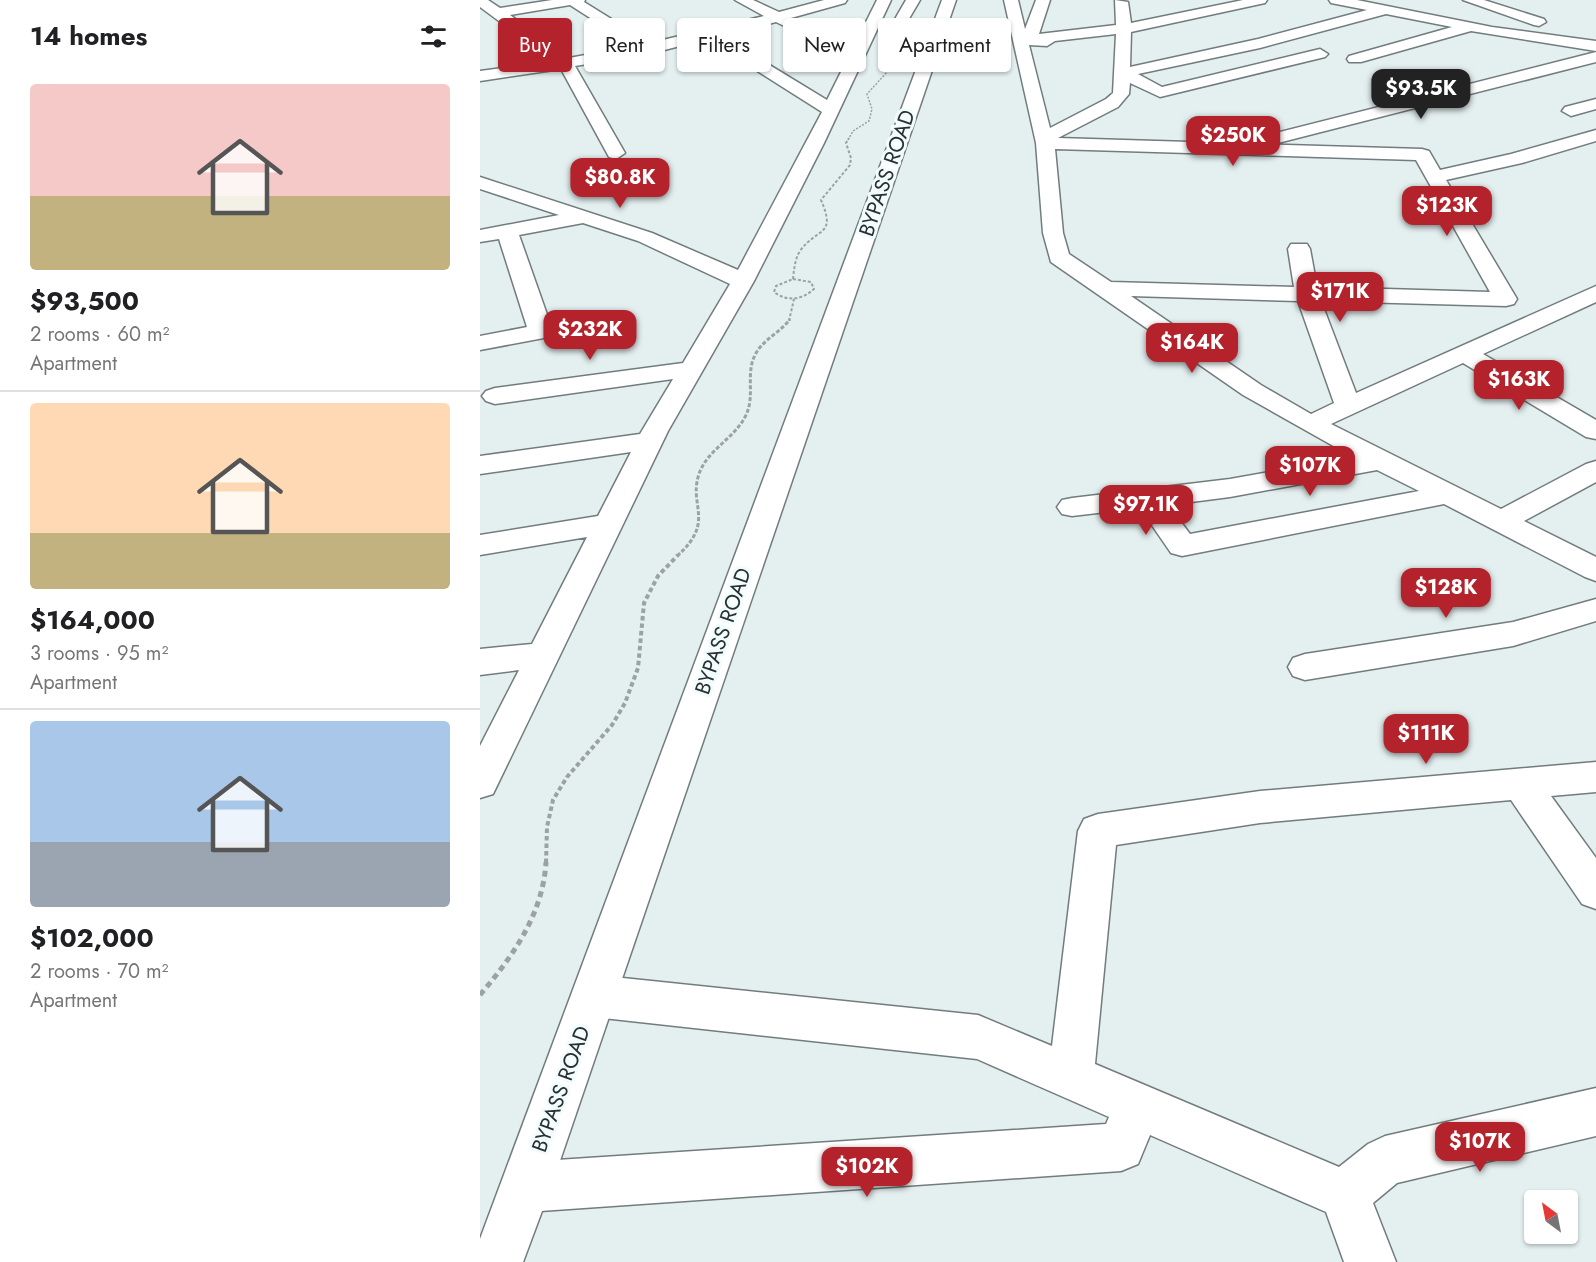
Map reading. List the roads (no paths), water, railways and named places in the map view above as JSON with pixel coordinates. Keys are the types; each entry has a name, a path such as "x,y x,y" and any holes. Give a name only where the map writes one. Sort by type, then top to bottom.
{"street":[{"path":"498,13 574,0 602,18"},
{"path":"742,0 783,20"},
{"path":"771,20 840,0"},
{"path":"866,27 884,0"},
{"path":"903,18 913,0"},
{"name":"BYPASS ROAD","path":"497,1262 526,1188 949,0"},
{"path":"1011,0 1025,40 1045,141 1053,233 1059,257 1252,390 1310,424 1595,569"},
{"path":"1025,40 1043,0"},
{"path":"1025,40 1124,37 1260,0"},
{"path":"1335,0 1472,27 1596,45"},
{"path":"1470,0 1596,45"},
{"path":"480,1 505,18"},
{"path":"1045,141 1112,103 1121,94 1124,37 1121,2"},
{"path":"816,7 837,18"},
{"path":"1123,73 1260,43 1385,10"},
{"path":"1355,59 1472,27"},
{"path":"1238,149 1412,104 1596,45"},
{"path":"1123,73 1160,92 1320,54"},
{"path":"480,76 509,72"},
{"path":"570,72 616,153"},
{"path":"770,72 831,110"},
{"path":"480,783 650,441 743,280 850,72"},
{"path":"1412,104 1442,117"},
{"path":"1571,111 1596,104"},
{"path":"1435,177 1506,162 1596,135"},
{"path":"1045,141 1422,155 1506,299 1106,290"},
{"path":"480,183 645,237 743,280"},
{"path":"480,236 584,217"},
{"path":"507,231 541,332"},
{"path":"1299,249 1307,294 1348,406"},
{"path":"1310,424 1596,293"},
{"path":"480,343 597,321"},
{"path":"1464,353 1596,431"},
{"path":"495,396 691,369"},
{"path":"480,465 650,441"},
{"path":"1072,507 1230,488 1378,460"},
{"path":"1500,522 1596,470"},
{"path":"1148,498 1182,546 1446,495"},
{"path":"480,545 609,524"},
{"path":"1305,667 1513,634 1596,610"},
{"path":"480,662 544,655"},
{"path":"1071,1077 1098,831 1260,807 1596,777"},
{"path":"1521,784 1596,891"},
{"path":"594,996 978,1037 1345,1195 1370,1262"},
{"path":"526,1188 1121,1147 1137,1106"},
{"path":"1345,1195 1385,1161 1596,1112"}]}
